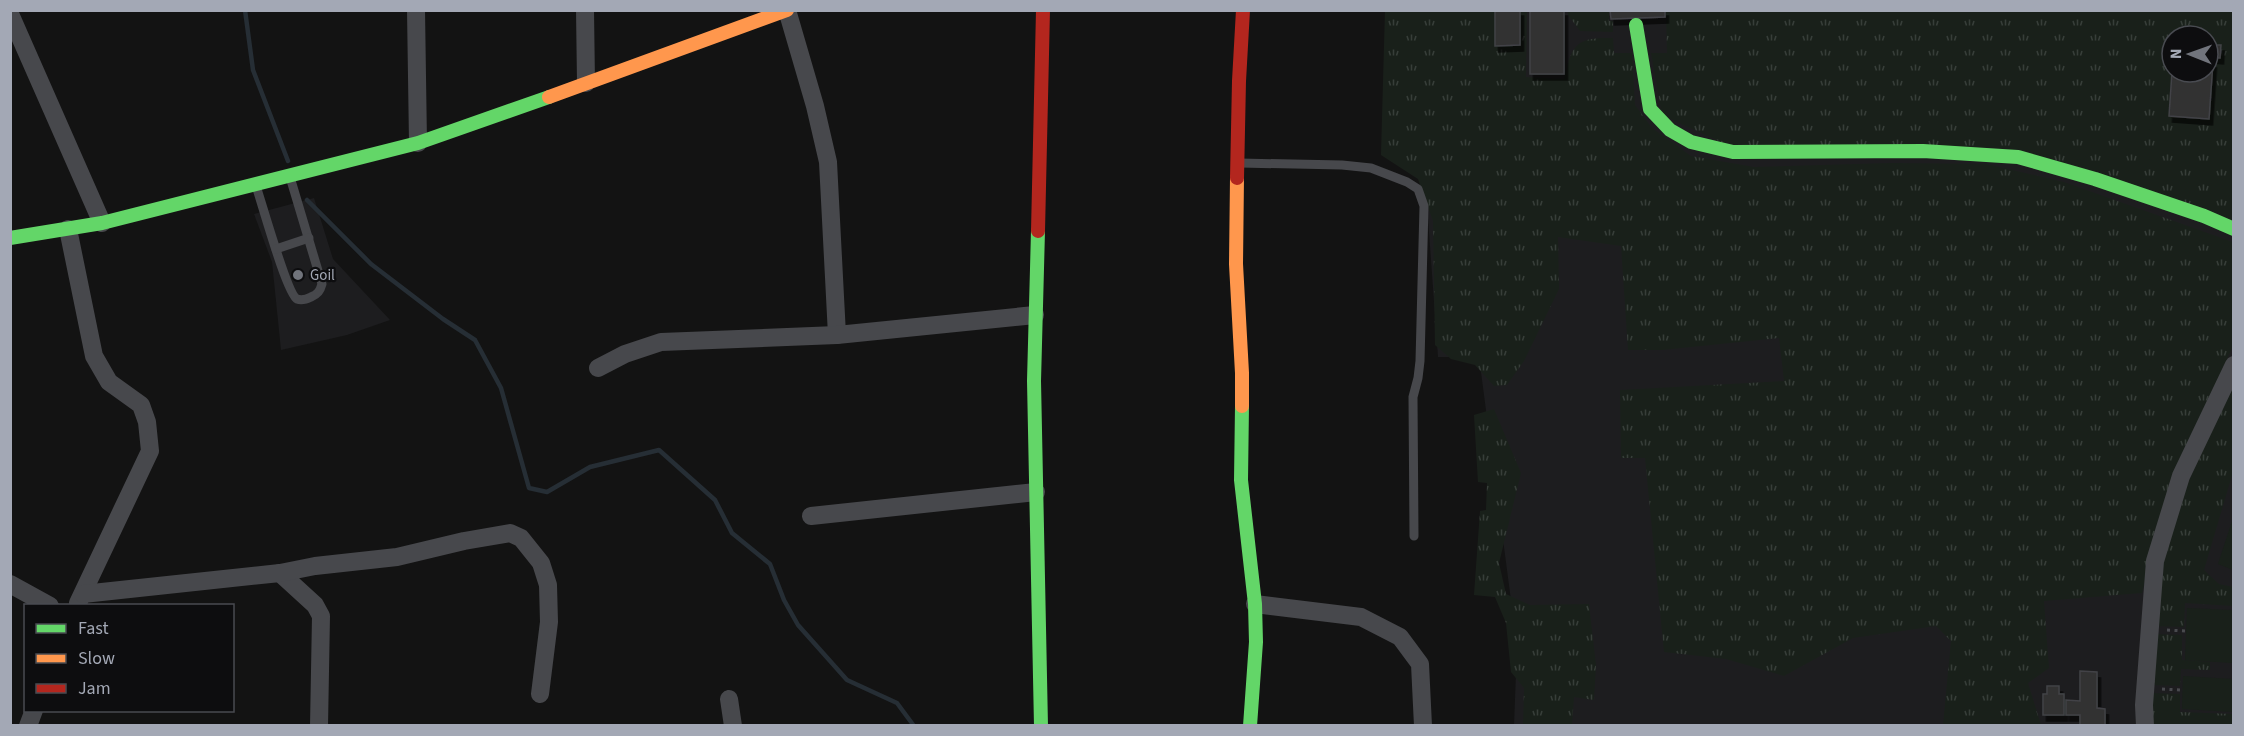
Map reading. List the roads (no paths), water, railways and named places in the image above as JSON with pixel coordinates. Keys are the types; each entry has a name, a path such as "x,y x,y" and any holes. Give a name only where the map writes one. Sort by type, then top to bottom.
{"street":[{"path":"416,10 418,143"},
{"path":"585,10 586,83"},
{"path":"10,238 102,223 418,143 477,124 787,10 815,106 828,162 837,335"},
{"path":"1041,726 1034,381 1043,10"},
{"path":"1243,10 1236,264 1242,373 1240,480 1255,604 1256,642 1250,726"},
{"path":"10,14 102,223"},
{"path":"1636,25 1650,109 1670,130 1691,142 1733,152 1923,151 2018,157 2095,179 2204,216 2234,229"},
{"path":"68,228 94,356 109,382 141,405 147,422 150,451 80,600"},
{"path":"598,368 625,354 661,342 837,335 1035,315"},
{"path":"2145,726 2144,705 2155,561 2181,476 2234,365"},
{"path":"811,516 1036,492"},
{"path":"80,600 280,573 315,566 397,557 510,533 521,538 541,563 548,585 549,622 540,694"},
{"path":"280,573 315,605 321,616 319,726"},
{"path":"10,584 46,604"},
{"path":"1255,604 1361,618 1400,637 1420,664 1423,726"},
{"path":"729,699 733,726"},
{"path":"28,726 34,712"}],"lane":[{"path":"1238,163 1364,167 1407,182 1418,189 1424,206 1420,361 1413,397 1414,536"},
{"path":"256,184 293,295 297,299 304,300 321,291 322,284 289,176"},
{"path":"276,249 309,238"}],"waterway":[{"path":"245,10 253,70 288,161"},
{"path":"307,200 371,264 443,319 475,340 501,388 529,488 547,492 590,467 659,450 715,500 732,533 770,564 784,600 798,625 847,680 897,703 914,726"}],"place":[{"name":"Goil","path":"298,275"}]}
